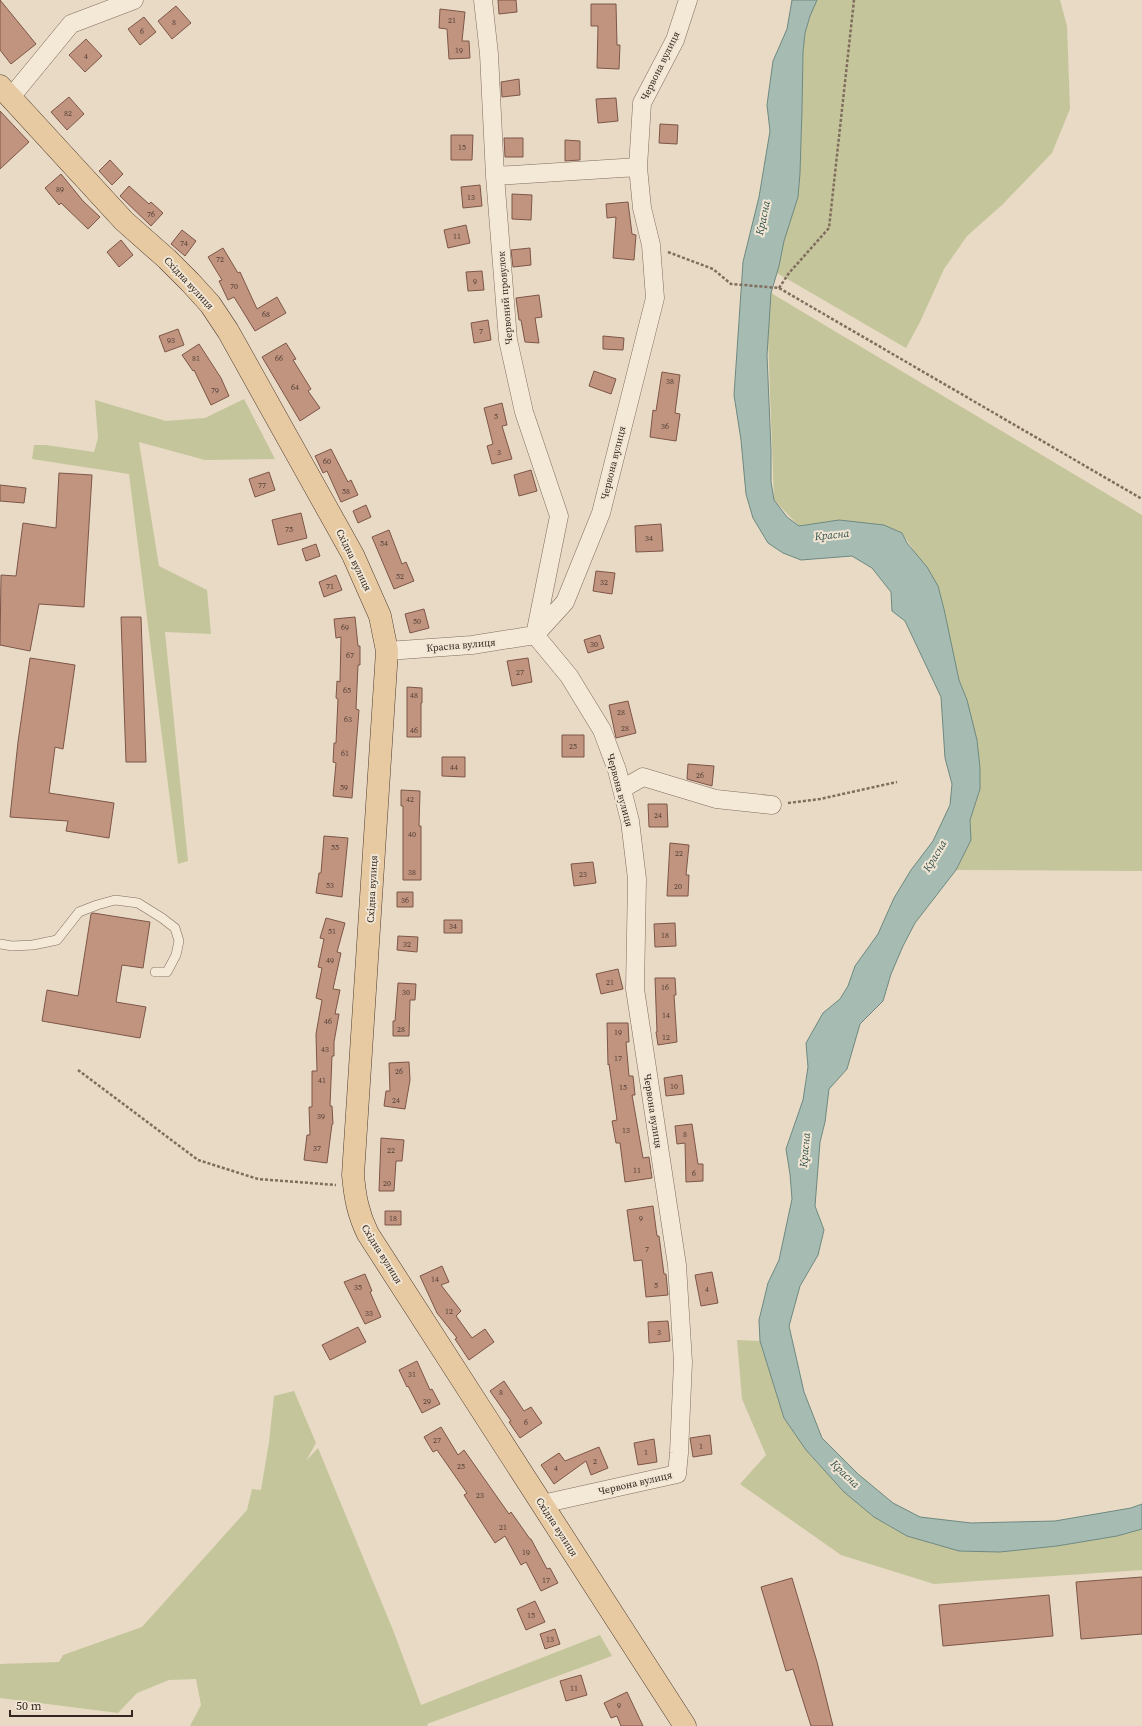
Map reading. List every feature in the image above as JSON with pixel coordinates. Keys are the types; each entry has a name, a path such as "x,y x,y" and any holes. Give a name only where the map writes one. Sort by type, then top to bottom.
{"main road":[{"name":"Східна вулиця","path":"6,92 124,221 167,259 210,304 224,326 353,554 380,616 387,651 353,1175 356,1205 368,1234 685,1726"}],"street":[{"path":"6,92 71,24 134,0"},
{"name":"Червоний провулок","path":"483,0 508,340 524,412 560,516 535,635"},
{"name":"Червона вулиця","path":"542,1504 676,1474 679,1453 683,1362 677,1265 635,988 637,878 630,821 617,770 602,730 569,676 535,635 565,602 601,513 655,298 651,245 642,208 638,167 642,103 675,40 688,0"},
{"path":"495,176 638,167"},
{"name":"Красна вулиця","path":"387,651 472,646 535,635"},
{"path":"622,789 643,777 716,799 772,805"}],"lane":[{"path":"0,944 12,946 33,945 56,940 79,912 115,900 138,903 175,928 179,941 176,955 167,972 155,972"}],"path":[{"path":"780,288 789,273 829,228 854,0"},
{"path":"651,245 713,269 731,284 780,288 1142,499"},
{"path":"772,805 820,799 897,782"},
{"path":"78,1070 198,1160 258,1179 354,1186"}],"green space":[{"path":"815,0 1060,0 1067,26 1070,109 1052,153 1002,205 967,236 944,269 920,322 906,348 777,273 784,241 798,197 803,52 805,33"},
{"path":"771,293 1142,515 1142,871 956,870 971,840 970,820 980,789 967,700 959,680 938,586 902,533 884,525 839,520 799,526 774,500 768,339"},
{"path":"244,399 275,459 205,460 139,442 159,566 207,590 211,634 165,632 188,861 178,864 129,474 32,459 34,445 46,445 94,452 98,438 95,400 166,421 205,418"},
{"path":"737,1340 760,1341 784,1418 809,1454 844,1492 874,1517 907,1536 959,1551 1000,1552 1058,1546 1117,1536 1142,1529 1142,1570 934,1584 841,1555 740,1484 766,1455 742,1399"},
{"path":"294,1391 316,1443 306,1461 318,1448 393,1630 421,1705 600,1635 612,1656 427,1724 428,1726 190,1726 201,1705 196,1679 169,1680 137,1693 118,1713 0,1698 0,1664 59,1662 63,1655 142,1627 247,1510 252,1489 261,1490 269,1442 274,1396"}],"water":[{"name":"Красна","path":"792,0 817,0 805,33 803,52 798,197 784,241 779,266 771,293 767,355 771,482 774,500 787,517 799,526 839,520 884,525 902,533 907,543 927,567 938,586 959,680 967,700 977,740 980,768 980,789 970,820 971,840 956,870 915,923 891,974 883,1001 860,1024 847,1069 829,1089 825,1122 820,1142 815,1206 824,1230 818,1255 800,1286 789,1326 804,1392 822,1438 858,1474 893,1503 920,1517 971,1523 1055,1521 1131,1508 1142,1504 1142,1529 1117,1536 1057,1546 1000,1552 959,1551 907,1536 874,1517 844,1492 806,1450 784,1418 760,1341 759,1320 768,1283 779,1260 792,1199 786,1149 803,1100 808,1067 806,1043 823,1013 840,999 848,986 855,966 878,934 894,898 911,870 933,841 950,805 952,784 945,758 941,697 905,621 892,611 891,592 872,568 852,556 801,560 783,553 768,543 753,518 746,494 741,440 734,395 743,262 759,197 770,131 767,105 773,61 787,29"}],"building":[{"path":"0,0 36,44 11,64 0,50"},
{"path":"498,0 516,0 517,12 499,14"},
{"path":"591,4 616,4 617,45 620,45 619,69 597,68 598,26 591,26"},
{"path":"176,6 191,23 172,39 158,21"},
{"path":"440,9 465,12 462,41 469,41 470,58 449,59 447,29 439,28"},
{"path":"144,17 156,32 140,45 128,29"},
{"path":"86,39 102,56 85,72 69,55"},
{"path":"519,79 520,95 502,97 501,82"},
{"path":"69,97 84,114 67,130 51,112"},
{"path":"616,98 618,121 598,123 596,99"},
{"path":"0,111 29,142 0,169"},
{"path":"660,124 678,125 677,144 659,143"},
{"path":"451,135 473,135 472,160 451,160"},
{"path":"504,138 523,138 523,157 505,157"},
{"path":"565,140 580,141 580,160 565,161"},
{"path":"110,160 123,174 112,185 99,171"},
{"path":"61,174 83,201 100,217 88,229 61,203 59,205 45,188"},
{"path":"480,185 482,206 463,208 461,187"},
{"path":"129,186 149,204 151,202 163,213 151,226 120,196"},
{"path":"512,194 532,195 531,220 512,219"},
{"path":"628,202 632,234 636,235 634,260 613,258 616,217 607,218 606,204"},
{"path":"466,225 470,243 448,248 444,230"},
{"path":"182,230 196,241 185,256 171,244"},
{"path":"121,240 133,255 119,267 107,252"},
{"path":"223,248 238,273 240,272 257,309 277,297 286,313 255,331 234,297 228,300 219,281 222,280 208,257"},
{"path":"530,248 531,265 513,267 511,250"},
{"path":"482,271 484,290 468,291 466,272"},
{"path":"539,295 542,317 535,318 539,343 525,342 521,320 519,320 516,298"},
{"path":"488,320 491,340 474,343 471,323"},
{"path":"178,329 184,345 165,352 159,336"},
{"path":"603,336 624,338 623,350 603,349"},
{"path":"286,343 296,359 293,360 311,389 308,391 320,408 300,421 262,357"},
{"path":"199,344 221,378 229,396 211,405 194,370 193,371 182,355"},
{"path":"594,371 616,379 611,394 589,386"},
{"path":"662,372 680,375 675,413 680,414 676,441 650,437 653,410 656,411"},
{"path":"502,403 507,425 502,426 512,459 492,464 487,446 493,444 484,408"},
{"path":"331,449 348,482 351,480 358,495 341,502 327,471 323,473 315,456"},
{"path":"531,470 537,491 519,496 514,475"},
{"path":"269,472 275,490 255,497 249,479"},
{"path":"59,473 92,475 84,607 39,604 30,651 0,645 1,575 16,576 23,523 56,528"},
{"path":"0,485 26,488 24,503 0,501"},
{"path":"366,505 371,517 358,523 353,511"},
{"path":"301,513 307,538 278,545 272,520"},
{"path":"661,524 663,551 636,552 635,526"},
{"path":"389,530 402,564 406,562 414,581 394,589 372,537"},
{"path":"316,544 320,556 306,561 302,549"},
{"path":"596,571 615,573 612,594 593,591"},
{"path":"336,575 342,590 324,597 319,582"},
{"path":"424,609 429,628 410,633 405,614"},
{"path":"121,617 141,617 146,762 126,762"},
{"path":"355,617 358,646 360,646 360,665 358,665 356,709 359,710 352,798 333,796 336,763 333,762 334,743 336,743 338,699 336,698 337,681 340,682 341,637 336,638 334,619"},
{"path":"600,635 604,648 588,653 584,640"},
{"path":"30,658 75,665 63,749 55,747 49,793 114,803 109,838 66,831 68,821 10,817 18,742"},
{"path":"528,658 532,682 512,686 507,661"},
{"path":"407,687 422,688 421,737 407,737"},
{"path":"628,701 636,733 616,738 609,705"},
{"path":"562,735 584,735 584,757 562,757"},
{"path":"442,757 465,757 465,777 442,776"},
{"path":"688,764 714,766 712,786 687,779"},
{"path":"401,790 420,791 419,826 421,826 421,880 403,880 403,806 401,806"},
{"path":"648,804 667,804 668,827 649,827"},
{"path":"324,836 348,838 342,897 316,893 319,873 321,873"},
{"path":"670,843 689,845 686,875 689,875 688,896 667,896"},
{"path":"593,862 596,883 574,886 571,864"},
{"path":"397,892 413,892 413,907 397,907"},
{"path":"93,913 150,922 143,968 122,965 116,1002 146,1007 140,1038 42,1021 47,990 78,996 91,914"},
{"path":"326,918 345,923 337,952 341,953 333,989 340,990 335,1014 339,1014 334,1042 334,1056 332,1056 330,1106 332,1106 333,1124 327,1163 304,1160 307,1135 310,1135 309,1107 312,1107 312,1071 317,1071 316,1034 322,1000 316,998 322,968 318,967 324,939 320,938"},
{"path":"444,920 462,920 462,933 444,933"},
{"path":"675,923 676,946 655,947 654,924"},
{"path":"398,936 418,937 417,952 397,950"},
{"path":"618,969 623,989 601,994 596,974"},
{"path":"655,978 675,978 676,995 674,995 677,1042 658,1045 656,1032"},
{"path":"398,983 416,984 415,1000 410,1000 409,1036 393,1036 393,1021 395,1021"},
{"path":"607,1023 628,1023 629,1042 626,1042 629,1076 633,1076 635,1095 632,1095 643,1158 649,1157 652,1178 625,1182 620,1143 616,1143 612,1121 617,1120 609,1064 608,1065"},
{"path":"409,1062 410,1080 405,1109 384,1106 386,1091 390,1091 389,1063"},
{"path":"682,1075 684,1094 666,1096 664,1078"},
{"path":"692,1124 698,1164 703,1164 703,1181 686,1182 685,1143 677,1144 675,1126"},
{"path":"381,1138 404,1140 402,1161 396,1161 394,1191 379,1191"},
{"path":"653,1206 664,1274 666,1274 668,1295 646,1297 642,1260 634,1261 627,1210"},
{"path":"385,1211 401,1211 401,1225 385,1225"},
{"path":"442,1266 449,1282 441,1285 461,1311 456,1316 472,1338 485,1329 494,1342 469,1360 455,1339 457,1338 437,1313 420,1276"},
{"path":"712,1272 718,1303 701,1306 695,1275"},
{"path":"365,1274 372,1291 370,1292 381,1317 365,1324 344,1282"},
{"path":"668,1321 670,1341 649,1343 648,1322"},
{"path":"358,1327 366,1342 330,1360 322,1345"},
{"path":"417,1361 430,1390 432,1389 440,1404 422,1413 399,1370"},
{"path":"504,1381 524,1411 531,1407 542,1423 520,1438 509,1422 511,1421 490,1391"},
{"path":"441,1427 458,1455 464,1450 509,1514 511,1512 531,1539 547,1569 550,1568 558,1583 541,1591 526,1562 521,1565 505,1536 495,1543 464,1495 467,1493 437,1450 433,1452 424,1437"},
{"path":"710,1435 712,1454 693,1457 690,1438"},
{"path":"654,1439 657,1462 638,1465 634,1443"},
{"path":"599,1447 608,1468 591,1475 586,1461 554,1484 541,1465 559,1453 565,1461"},
{"path":"1142,1577 1142,1634 1081,1639 1076,1582"},
{"path":"792,1578 817,1662 833,1726 811,1726 793,1669 786,1671 761,1587"},
{"path":"1049,1595 1053,1636 943,1646 939,1605"},
{"path":"535,1601 545,1622 526,1630 517,1609"},
{"path":"555,1629 560,1644 545,1649 540,1634"},
{"path":"581,1675 587,1695 566,1701 560,1681"},
{"path":"627,1692 643,1726 621,1726 617,1716 611,1718 604,1703"}]}
